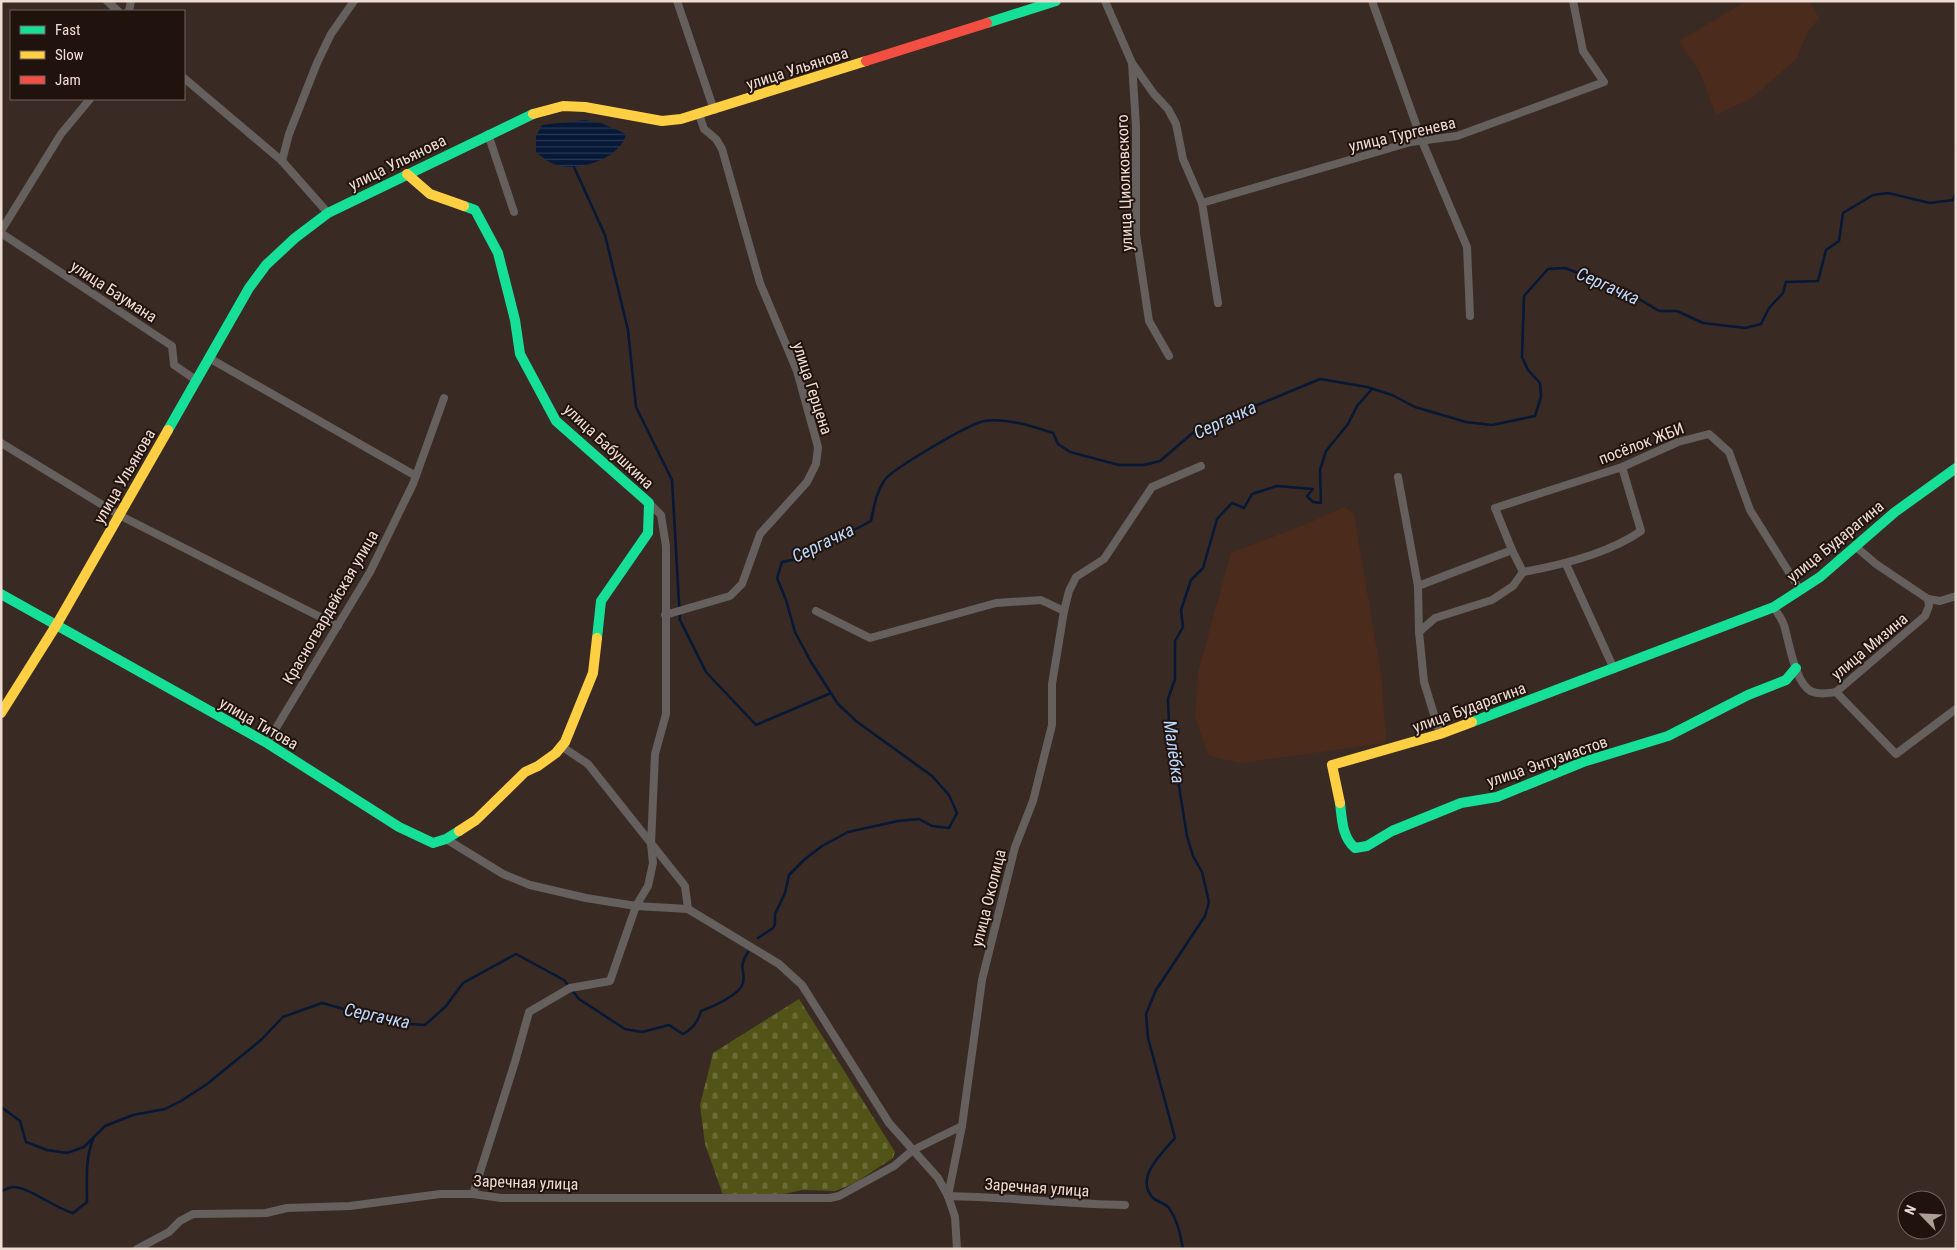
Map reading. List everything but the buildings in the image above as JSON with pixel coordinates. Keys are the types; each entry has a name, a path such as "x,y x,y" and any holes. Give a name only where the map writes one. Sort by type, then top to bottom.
{"street":[{"path":"107,1 117,10"},
{"path":"282,161 289,134 317,63 331,34 354,1"},
{"path":"677,1 714,110"},
{"name":"улица Ульянова","path":"1,713 57,624 249,288 264,266 298,232 328,213 488,134 540,111 564,106 585,107 662,121 681,119 1056,1"},
{"name":"улица Циолковского","path":"1105,1 1132,63 1154,94 1168,109 1176,124 1183,159 1202,203 1218,303"},
{"path":"1372,1 1422,141 1467,247 1470,316"},
{"name":"улица Тургенева","path":"1202,203 1411,142 1457,136 1604,82 1583,51 1573,1"},
{"name":"улица Циолковского","path":"1132,63 1136,126 1136,234 1149,321 1169,356"},
{"path":"185,79 282,161 328,213"},
{"path":"1,232 61,134 89,100"},
{"name":"улица Герцена","path":"665,615 730,596 742,584 760,534 807,482 816,464 818,447 797,371 760,283 722,149 716,139 704,129 699,114"},
{"path":"488,134 514,212"},
{"name":"улица Бабушкина","path":"407,174 430,194 475,210 498,253 515,320 520,354 556,421 649,503 648,532 601,601 593,673 561,746 556,753 544,762 525,772 476,820 446,839"},
{"name":"улица Баумана","path":"1,232 172,346 174,366 196,380"},
{"path":"209,358 416,476"},
{"name":"Красногвардейская улица","path":"267,743 370,572 416,476 444,398"},
{"name":"посёлок ЖБИ","path":"1512,550 1495,508 1622,466 1678,442 1709,434 1729,452 1750,510 1800,590"},
{"path":"1,443 119,515 338,626"},
{"name":"улица Околица","path":"948,1196 962,1126 982,980 1015,847 1033,800 1052,725 1052,684 1069,592 1076,578 1104,559 1152,487 1201,466"},
{"path":"1419,632 1435,618 1492,600 1513,586 1523,572 1566,564 1629,540 1641,531 1622,466"},
{"name":"улица Бударагина","path":"1332,765 1440,734 1774,607 1820,577 1895,512 1956,468"},
{"path":"1398,477 1418,586 1419,632 1424,682 1440,734"},
{"path":"473,1194 529,1012 570,988 610,981 636,906 648,886 653,863 651,844 655,754 666,714 666,546 661,515 649,503"},
{"path":"1855,546 1876,564 1928,599 1940,602 1956,596"},
{"path":"1418,586 1512,550 1523,572"},
{"path":"1566,564 1614,669"},
{"name":"улица Титова","path":"1,594 267,743 400,827 434,843 446,839"},
{"name":"улица Мизина","path":"1796,668 1805,687 1812,692 1822,694 1836,692 1925,616 1929,606 1928,599"},
{"path":"816,611 870,638 996,603 1042,600 1064,611"},
{"path":"1774,607 1783,622 1796,668"},
{"name":"улица Энтузиастов","path":"1332,765 1336,778 1345,834 1349,843 1356,848 1368,846 1392,831 1461,803 1497,796 1583,762 1668,736 1748,695 1786,680 1796,668"},
{"path":"1836,692 1896,754 1956,709"},
{"path":"561,746 588,764 685,886 688,909"},
{"path":"446,839 503,874 530,885 586,898 636,906 688,909 779,964 802,985 889,1123 938,1178 948,1196 955,1217 957,1249"},
{"name":"Заречная улица","path":"137,1249 169,1232 193,1214 266,1213 286,1208 350,1206 440,1194 473,1194 501,1198 830,1198 839,1196 894,1166 913,1150 962,1126"},
{"name":"Заречная улица","path":"948,1196 1004,1197 1066,1204 1125,1205"}],"shaded area":[{"path":"1746,1 1810,1 1819,18 1807,33 1797,58 1752,98 1716,115 1700,73 1679,41"},
{"path":"1345,507 1354,514 1382,680 1386,743 1242,763 1209,756 1195,717 1198,672 1231,553"}],"green space":[{"path":"799,999 895,1152 893,1158 855,1183 835,1191 802,1190 784,1194 723,1195 705,1144 700,1105 713,1053"}],"water":[{"path":"585,120 601,123 626,134 622,143 607,157 597,162 576,167 554,164 536,153 536,136 542,125"}],"waterway":[{"name":"Сергачка","path":"1956,145 1956,150"},
{"path":"574,167 605,235 628,330 636,407 672,480 680,620 706,672 756,725 831,693"},
{"name":"Сергачка","path":"758,938 773,928 775,924 775,914 785,893 789,875 822,846 848,832 898,821 919,819 932,826 949,828 957,813 949,795 932,776 856,721 838,704 811,662 795,632 786,600 777,578 782,562 797,559 816,543 871,521 877,495 884,481 915,457 977,423 993,420 1028,425 1053,433 1058,444 1070,452 1119,465 1144,465 1160,461 1195,431 1320,379 1367,387 1392,395 1415,407 1466,422 1492,425 1535,416 1541,397 1540,383 1528,370 1522,357 1524,296 1548,269 1565,268 1626,291 1659,311 1677,311 1703,323 1745,328 1761,324 1769,308 1783,293 1786,282 1818,281 1826,250 1839,241 1843,213 1873,195 1888,193 1930,203 1953,200 1956,193"},
{"name":"Малёбка","path":"1183,1249 1175,1218 1167,1206 1153,1198 1148,1190 1148,1174 1152,1166 1175,1138 1148,1038 1146,1014 1156,990 1205,916 1209,902 1202,872 1193,856 1187,836 1175,761 1178,752 1170,746 1168,699 1175,679 1175,641 1183,627 1181,610 1191,580 1203,568 1217,519 1232,503 1244,508 1252,494 1277,486 1313,489 1307,496 1313,502 1321,503 1320,470 1326,451 1348,424 1357,406 1372,389"},
{"name":"Сергачка","path":"1,1107 20,1121 26,1142 47,1150 67,1153 84,1147 105,1126 133,1115 165,1109 181,1101 207,1084 261,1040 283,1017 322,1003 394,1023 425,1025 446,1006 463,983 516,954 564,980 579,999 625,1029 642,1032 669,1025 683,1034 695,1025 701,1011 725,1000 741,987 744,978 742,966 748,952"},
{"path":"1,1191 18,1187 73,1213 87,1202 88,1162 93,1139"}],"traffic: fast":[{"path":"987,23 1056,1"},
{"path":"168,430 249,288 266,265 295,238 328,213 533,114"},
{"path":"464,206 475,210 498,253 515,320 520,354 556,421 649,503 648,533 601,601 597,638"},
{"path":"1472,722 1774,607 1820,577 1895,512 1956,468"},
{"path":"1,594 267,743 399,827 433,843 446,839 459,831"},
{"path":"1340,803 1343,827 1347,839 1355,848 1367,846 1392,831 1461,803 1497,797 1583,762 1668,736 1748,695 1786,680 1796,668"}],"traffic: slow":[{"path":"533,114 563,106 585,107 662,121 681,119 866,61"},
{"path":"407,174 430,194 464,206"},
{"path":"1,713 57,624 168,430"},
{"path":"459,831 476,820 525,772 538,766 556,753 565,742 593,673 597,638"},
{"path":"1340,803 1332,765 1440,734 1472,722"}],"traffic: jam":[{"path":"866,61 987,23"}]}
